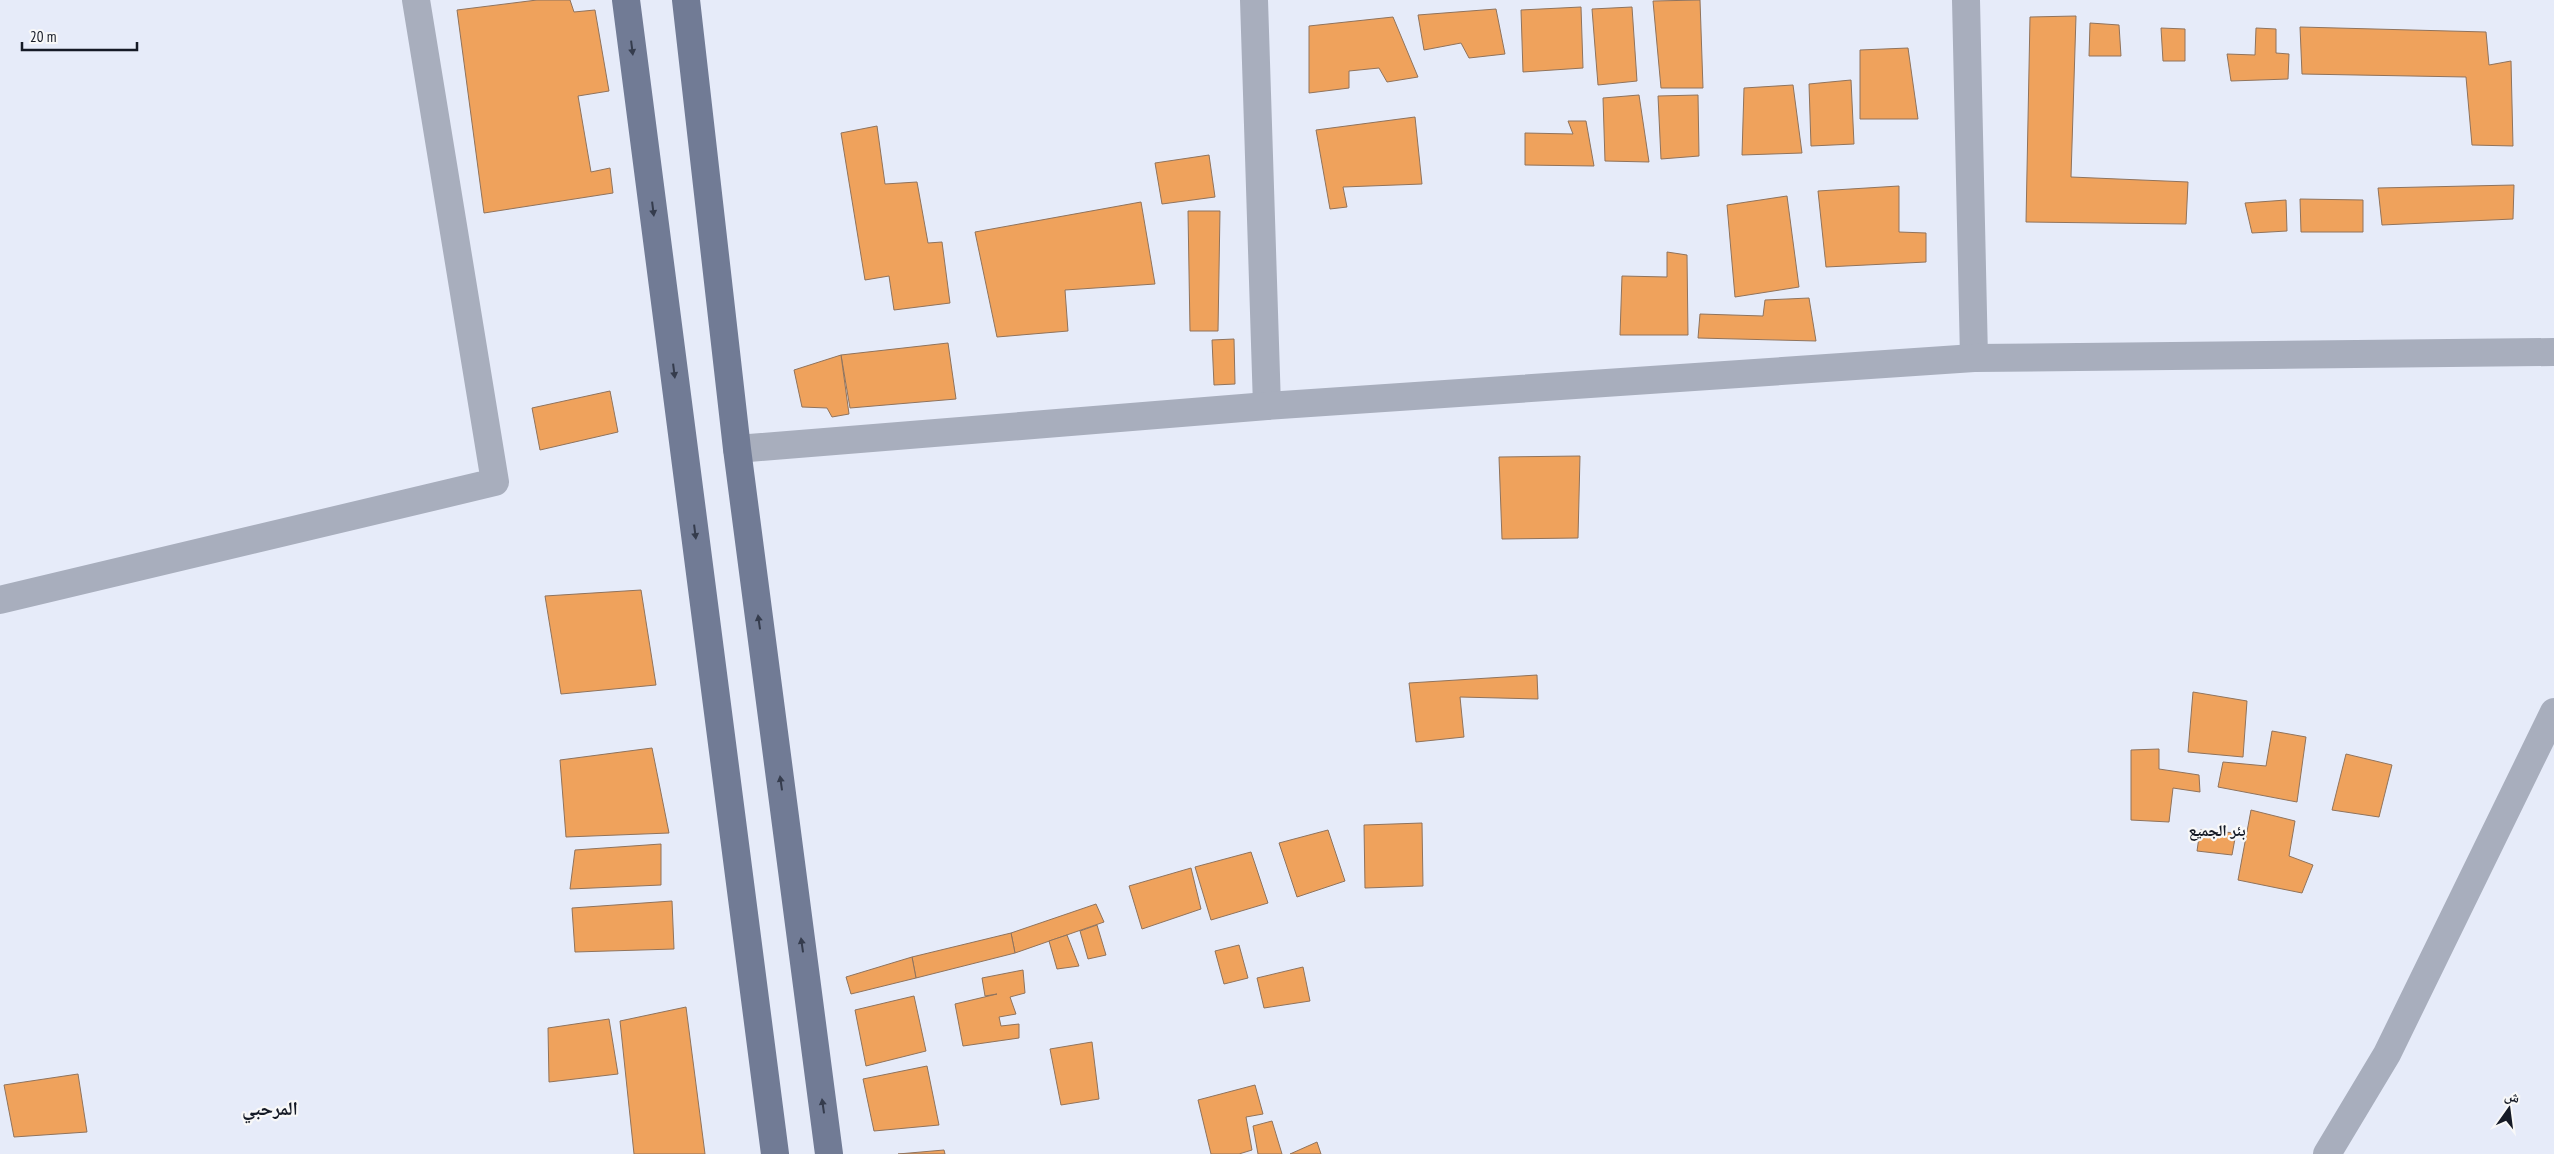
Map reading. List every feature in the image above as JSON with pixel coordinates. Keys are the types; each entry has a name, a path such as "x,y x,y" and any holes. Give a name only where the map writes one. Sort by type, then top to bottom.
{"main road":[{"path":"626,0 775,1154"},
{"path":"686,0 737,449 829,1154"}],"street":[{"path":"0,600 495,482 416,0"},
{"path":"1254,0 1267,406"},
{"path":"1966,0 1974,358"},
{"path":"737,449 1267,406 1974,358 2554,352"},
{"path":"2327,1154 2387,1054 2554,712"}],"building":[{"path":"537,0 570,0 574,12 595,10 609,91 578,96 591,172 610,168 613,193 484,213 457,10"},
{"path":"1700,0 1703,88 1661,88 1653,1"},
{"path":"1581,7 1583,68 1523,72 1521,10"},
{"path":"1632,7 1637,81 1598,85 1592,9"},
{"path":"1496,9 1505,54 1469,58 1461,43 1424,50 1418,15"},
{"path":"2076,16 2071,177 2188,182 2186,224 2026,222 2030,17"},
{"path":"1393,17 1418,77 1387,82 1379,68 1349,71 1349,88 1309,93 1309,26"},
{"path":"2090,23 2119,25 2121,56 2089,56"},
{"path":"2300,27 2486,32 2489,65 2511,61 2513,146 2472,145 2466,77 2302,74"},
{"path":"2161,28 2185,29 2185,61 2163,61"},
{"path":"2256,28 2276,29 2276,53 2289,54 2288,79 2231,81 2227,54 2255,55"},
{"path":"1908,48 1918,119 1860,119 1860,50"},
{"path":"1851,80 1854,144 1811,146 1809,84"},
{"path":"1793,85 1802,153 1742,155 1744,88"},
{"path":"1639,95 1649,162 1605,161 1603,98"},
{"path":"1698,95 1699,156 1661,159 1658,96"},
{"path":"1415,117 1422,184 1343,187 1347,207 1330,209 1316,130"},
{"path":"1568,121 1586,121 1594,166 1525,165 1525,133 1573,134"},
{"path":"877,126 885,184 917,182 928,243 942,242 950,303 894,310 889,276 865,280 841,133"},
{"path":"1209,155 1215,197 1162,204 1155,163"},
{"path":"2514,185 2513,219 2382,225 2378,188"},
{"path":"1899,186 1899,232 1926,233 1926,262 1826,267 1818,191"},
{"path":"1787,196 1799,287 1735,297 1727,205"},
{"path":"2300,199 2363,200 2363,232 2301,232"},
{"path":"2286,200 2287,231 2252,233 2245,203"},
{"path":"1141,202 1155,284 1065,290 1068,331 997,337 975,232"},
{"path":"1188,211 1220,211 1218,331 1190,331"},
{"path":"1667,252 1687,255 1688,335 1620,335 1622,276 1667,277"},
{"path":"1809,298 1816,341 1698,338 1700,314 1763,316 1765,300"},
{"path":"1234,339 1235,384 1214,385 1212,340"},
{"path":"948,343 956,399 850,408 841,355"},
{"path":"841,355 849,414 832,417 827,408 802,407 794,370"},
{"path":"610,391 618,432 540,450 532,408"},
{"path":"1580,456 1578,538 1502,539 1499,457"},
{"path":"641,590 656,685 561,694 545,596"},
{"path":"1537,675 1538,699 1460,697 1464,737 1416,742 1409,683"},
{"path":"2193,692 2247,701 2243,757 2188,752"},
{"path":"2272,731 2306,737 2297,802 2218,787 2223,762 2266,766"},
{"path":"652,748 669,833 566,837 560,760"},
{"path":"2159,749 2159,769 2199,775 2200,792 2173,788 2169,822 2131,820 2131,750"},
{"path":"2346,754 2392,765 2379,817 2332,810"},
{"path":"2251,810 2295,821 2289,856 2313,865 2302,893 2238,880"},
{"path":"1422,823 1423,886 1365,888 1364,825"},
{"path":"1328,830 1345,881 1297,897 1279,843"},
{"path":"2200,830 2236,833 2232,855 2197,851"},
{"path":"661,844 661,885 570,889 575,850"},
{"path":"1251,852 1268,903 1211,920 1195,867"},
{"path":"1191,868 1201,909 1142,929 1129,886"},
{"path":"672,901 674,949 575,952 572,908"},
{"path":"1096,904 1104,922 1015,953 1011,933"},
{"path":"1097,925 1106,955 1088,959 1080,931"},
{"path":"1011,933 1015,953 916,978 912,957"},
{"path":"1067,935 1079,966 1057,969 1049,941"},
{"path":"1239,945 1248,978 1224,984 1215,951"},
{"path":"912,957 916,978 851,994 846,977"},
{"path":"1303,967 1310,1001 1264,1008 1257,978"},
{"path":"1023,970 1025,993 1010,997 1016,1014 999,1017 1001,1026 1019,1024 1019,1038 963,1046 955,1004 997,994 985,996 982,978"},
{"path":"914,996 926,1051 866,1066 855,1010"},
{"path":"686,1007 705,1154 634,1154 620,1021"},
{"path":"609,1019 618,1074 549,1082 548,1028"},
{"path":"1092,1042 1099,1099 1061,1105 1050,1049"},
{"path":"927,1066 939,1125 874,1131 863,1079"},
{"path":"78,1074 87,1132 14,1137 4,1085"},
{"path":"1255,1085 1263,1114 1246,1117 1252,1150 1239,1154 1211,1154 1198,1100"},
{"path":"1272,1121 1282,1154 1258,1154 1253,1126"},
{"path":"1317,1142 1321,1154 1290,1154"},
{"path":"944,1150 945,1154 898,1154"}],"district":[{"name":"بئر الجميع","path":"2217,830"},
{"name":"المرحبي","path":"270,1108"}]}
